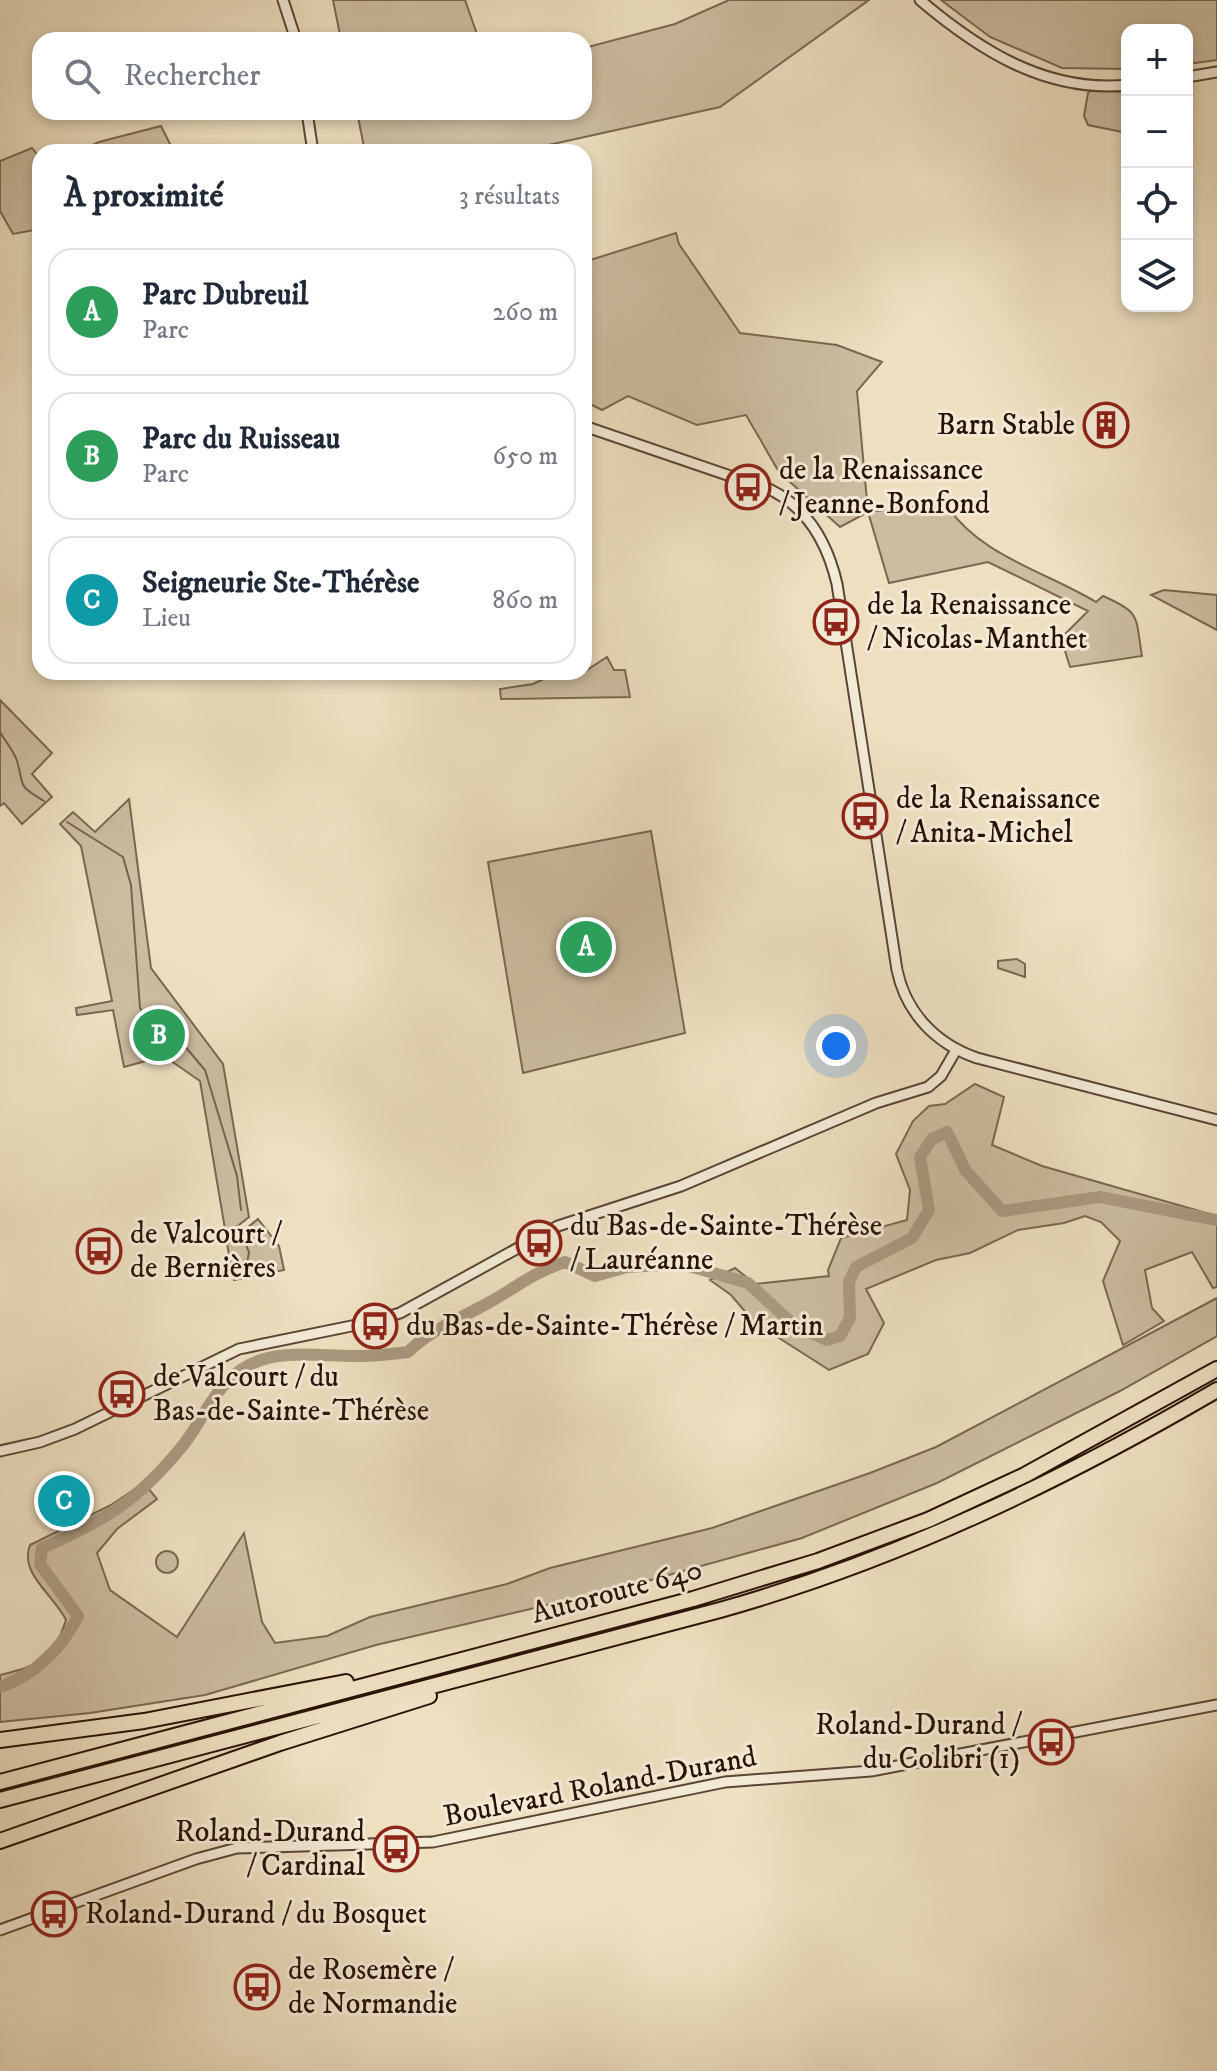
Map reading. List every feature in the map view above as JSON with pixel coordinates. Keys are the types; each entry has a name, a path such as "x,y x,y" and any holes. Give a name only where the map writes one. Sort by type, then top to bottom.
{"highway":[{"name":"Autoroute 640","path":"0,1782 736,1587 871,1542 1025,1475 1217,1369"},
{"name":"Autoroute 640","path":"0,1800 746,1603 902,1549 1043,1487 1217,1390"},
{"path":"0,1841 280,1743 540,1658"},
{"path":"0,1740 144,1721 457,1661"}],"street":[{"path":"283,0 293,32"},
{"path":"920,0 972,42 1024,69 1081,85 1121,85"},
{"path":"1193,76 1217,72"},
{"path":"308,120 312,144"},
{"path":"592,429 771,490 798,509 821,538 837,584 898,976 917,1016 935,1035 956,1050 1023,1072 1217,1120"},
{"path":"0,1451 45,1441 239,1349 371,1322 400,1313 558,1226 666,1191 881,1101 928,1087 941,1076 956,1050"},
{"name":"Boulevard Roland-Durand","path":"0,1930 187,1862 237,1848 433,1842 725,1782 871,1771 1217,1705"}],"shaded area":[{"path":"333,0 465,0 476,32 339,32"},
{"path":"729,0 869,0 720,107 553,144 363,144 359,120 592,120 592,46 675,24"},
{"path":"941,0 1217,0 1217,60 1193,63 1193,24 1121,24 1121,69 1062,68 990,37"},
{"path":"1092,90 1121,92 1121,132 1088,125 1084,116 1088,93"},
{"path":"161,126 170,144 95,144"},
{"path":"32,148 32,230 13,234 0,211 0,161"},
{"path":"676,233 679,244 740,333 837,345 882,362 857,391 868,512 840,527 779,472 746,415 697,425 628,396 602,410 592,405 592,259"},
{"path":"945,503 976,536 1014,561 1096,602 1103,596 1125,607 1137,624 1142,656 1070,667 1061,638 1088,611 988,562 889,583 868,512"},
{"path":"1164,590 1217,595 1217,630 1151,595"},
{"path":"607,657 614,670 625,670 630,697 501,699 500,689 542,680 592,680 592,667"},
{"path":"0,700 52,753 32,774 52,797 22,824 4,803 0,806"},
{"path":"129,799 151,968 223,1064 249,1217 226,1235 200,1081 164,1056 124,1067 113,1010 77,1015 76,1008 112,1001 81,846 60,824 73,812 95,832"},
{"path":"651,831 685,1033 523,1073 488,862"},
{"path":"1017,959 1025,964 1025,977 998,968 998,961"},
{"path":"975,1084 1004,1097 992,1145 1042,1166 1217,1216 1217,1287 1213,1288 1192,1252 1145,1270 1152,1308 1164,1321 1123,1345 1103,1281 1120,1241 1101,1222 1085,1216 1064,1223 1018,1230 970,1253 936,1260 866,1289 884,1323 868,1354 829,1370 754,1322 731,1295 710,1280 735,1268 755,1284 829,1276 828,1270 841,1238 907,1220 910,1190 896,1154 913,1121 929,1106 945,1104"},
{"path":"258,1219 279,1246 284,1270 234,1280 227,1244"},
{"path":"1217,1298 1217,1336 1120,1391 937,1483 802,1538 633,1585 376,1645 205,1695 90,1713 0,1722 0,1675 43,1659 56,1644 66,1620 33,1575 28,1556 30,1545 111,1505 144,1483 157,1499 117,1529 97,1553 110,1590 177,1637 244,1533 262,1622 275,1643 327,1636 370,1617 507,1584 550,1568 712,1528 870,1473 936,1447"},
{"path":"167,1551 175,1554 178,1562 175,1570 167,1573 159,1570 156,1562 159,1554"}],"waterway":[{"path":"0,732 16,757 23,785 44,801"},
{"path":"67,822 123,857 131,885 140,1008 159,1035 183,1044 205,1070 237,1176 241,1210"},
{"path":"0,1687 25,1675 46,1659 64,1639 78,1616 40,1564 42,1548 101,1519 149,1483 180,1449 227,1382 249,1365 262,1360 303,1354 365,1356 408,1352 436,1331 533,1276 565,1262 595,1276 627,1267 682,1264 748,1283 794,1325 827,1340 840,1336 850,1318 849,1282 856,1267 912,1238 929,1210 920,1157 932,1139 947,1132 966,1171 1002,1211 1100,1197 1217,1220"},
{"path":"244,1240 249,1252 246,1269"},
{"path":"255,1357 256,1363"}],"place":[{"name":"Barn Stable","path":"1106,425"},
{"name":"de la Renaissance / Jeanne-Bonfond","path":"748,487"},
{"name":"de la Renaissance / Nicolas-Manthet","path":"836,622"},
{"name":"de la Renaissance / Anita-Michel","path":"865,816"},
{"name":"Parc Dubreuil","path":"586,947"},
{"name":"Parc du Ruisseau","path":"159,1035"},
{"name":"du Bas-de-Sainte-Thérèse / Lauréanne","path":"539,1243"},
{"name":"de Valcourt / de Bernières","path":"99,1251"},
{"name":"du Bas-de-Sainte-Thérèse / Martin","path":"375,1326"},
{"name":"de Valcourt / du Bas-de-Sainte-Thérèse","path":"122,1394"},
{"name":"Seigneurie Ste-Thérèse","path":"64,1501"},
{"name":"Roland-Durand / du Colibri (1)","path":"1051,1742"},
{"name":"Roland-Durand / Cardinal","path":"396,1849"},
{"name":"Roland-Durand / du Bosquet","path":"54,1914"},
{"name":"de Rosemère / de Normandie","path":"257,1987"}]}
